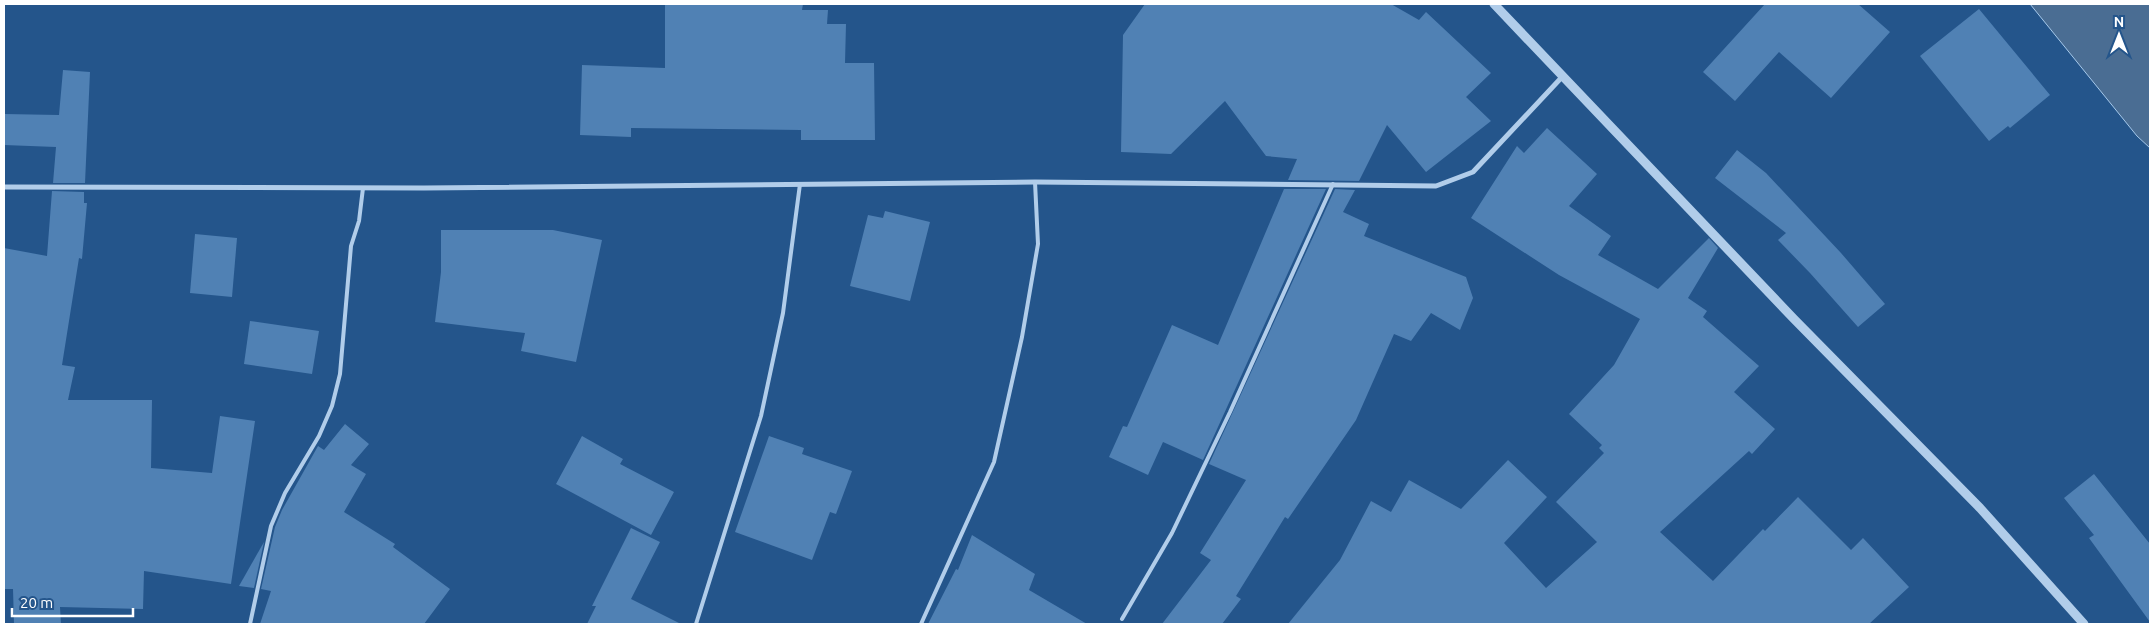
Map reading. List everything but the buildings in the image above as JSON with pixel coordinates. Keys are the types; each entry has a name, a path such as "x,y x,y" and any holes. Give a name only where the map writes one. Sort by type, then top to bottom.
{"street":[{"path":"1494,4 1794,319 1980,508 2084,624"},
{"path":"4,187 362,188 1035,182 1436,186 1473,172 1562,77"}],"lane":[{"path":"921,624 994,462 1022,337 1038,244 1035,182"},
{"path":"696,624 761,416 783,313 800,184"},
{"path":"1122,619 1176,524 1230,412 1333,184"},
{"path":"250,624 271,526 286,493 319,436 332,406 340,374 351,246 359,221 362,188"}],"water":[{"path":"2030,4 2150,4 2150,148 2137,136"}]}
